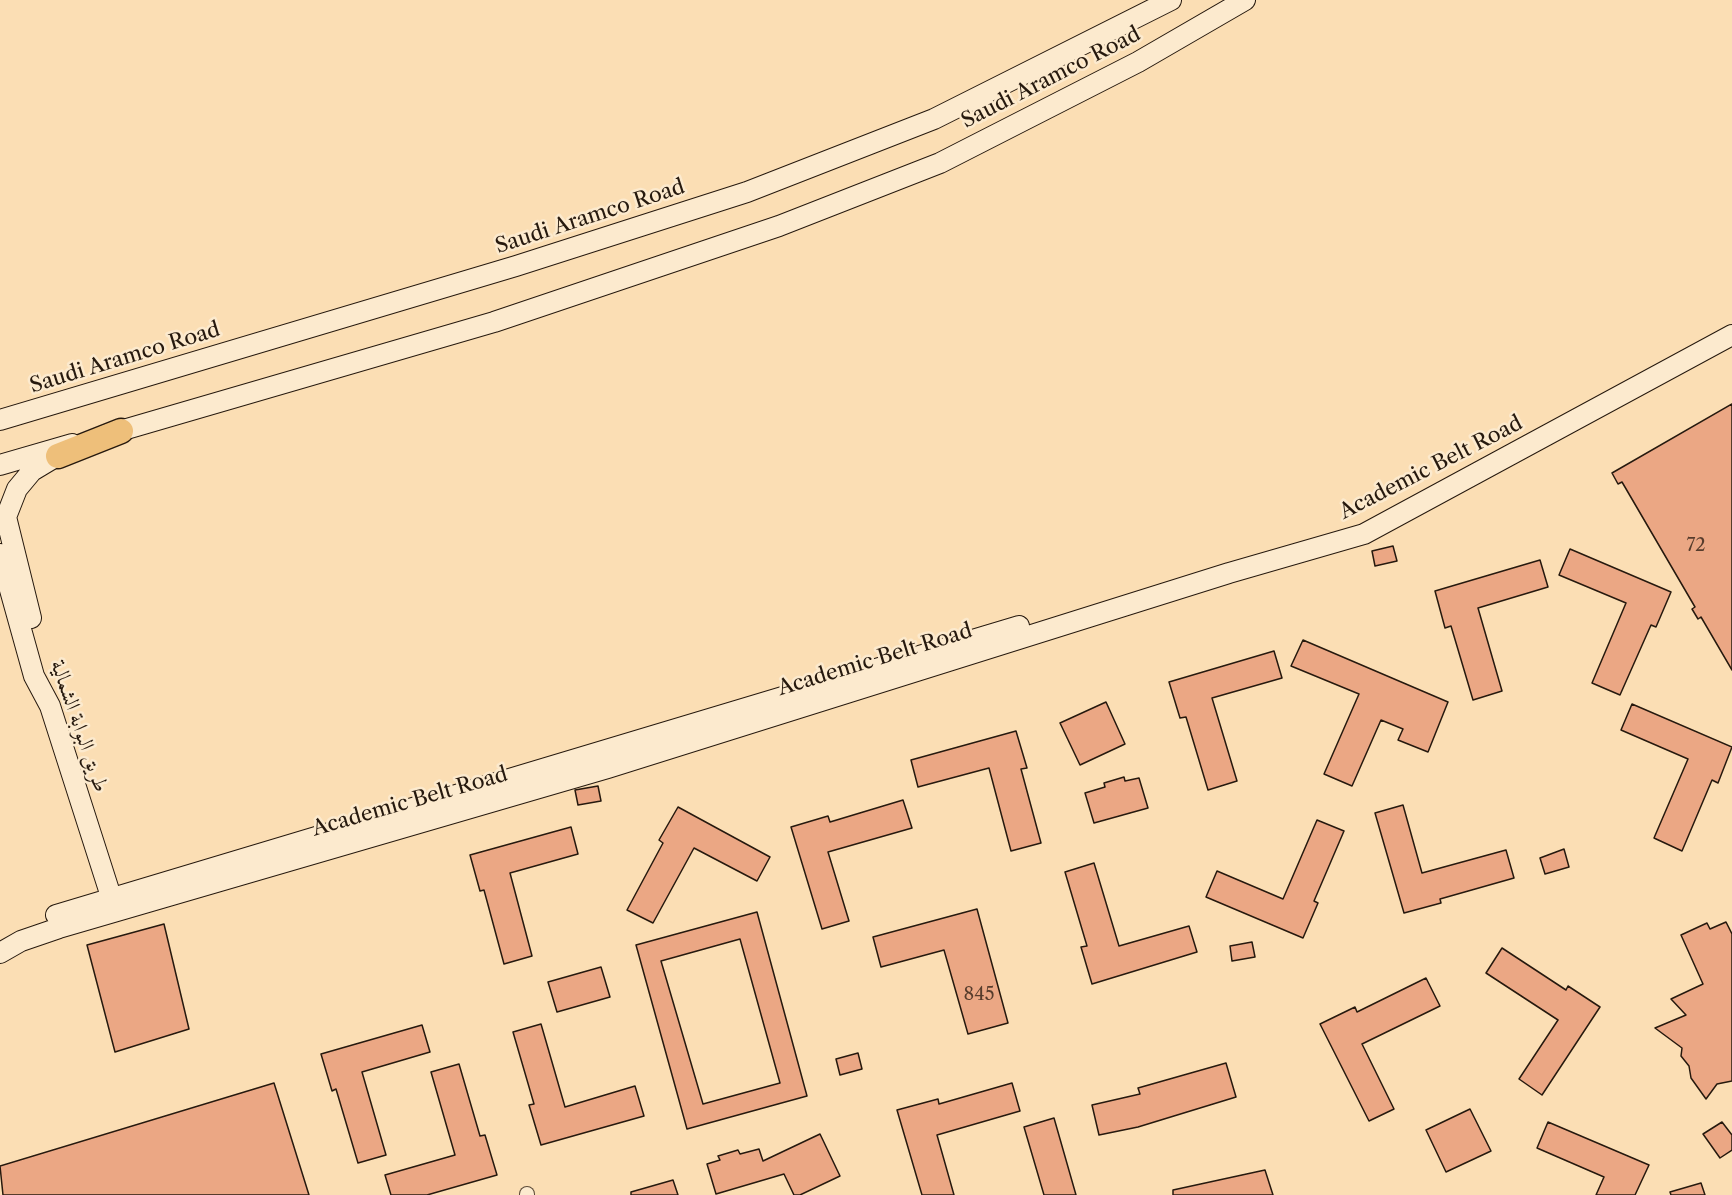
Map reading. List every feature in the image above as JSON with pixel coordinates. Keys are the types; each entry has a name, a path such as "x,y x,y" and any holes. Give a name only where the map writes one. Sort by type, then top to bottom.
{"highway":[{"path":"58,456 120,431"}],"street":[{"name":"Saudi Aramco Road","path":"0,420 516,266 747,192 934,118 1171,0"},
{"name":"Saudi Aramco Road","path":"0,465 494,322 779,226 940,163 1138,62 1245,0"},
{"name":"Academic Belt Road","path":"0,953 21,941 114,905 1336,533 1377,516 1427,490 1732,322"},
{"name":"Academic Belt Road","path":"0,938 53,916 114,905 597,771 1229,573 1364,534 1732,335"},
{"path":"50,706 46,677 6,517 17,489 32,471 58,456"},
{"name":"طريق البوابة الشمالية","path":"0,554 34,676 50,706 114,905"}],"building":[{"path":"1732,404 1732,670 1701,617 1698,619 1692,609 1695,607 1622,482 1618,484 1612,473"},
{"path":"1393,546 1397,561 1375,566 1372,551"},
{"path":"1570,549 1671,592 1656,627 1651,625 1620,695 1592,683 1626,603 1559,575"},
{"path":"1540,560 1548,587 1478,608 1502,691 1473,700 1451,626 1445,628 1435,591"},
{"path":"1303,640 1448,702 1428,752 1398,740 1403,729 1381,720 1352,786 1324,774 1359,694 1291,666"},
{"path":"1274,651 1282,678 1212,698 1237,781 1208,790 1186,717 1180,718 1169,682"},
{"path":"1106,702 1125,744 1080,765 1060,723"},
{"path":"1632,704 1732,747 1718,783 1712,780 1682,851 1654,838 1688,759 1621,730"},
{"path":"1016,731 1027,768 1021,769 1041,843 1011,851 989,768 918,787 911,760"},
{"path":"1124,777 1125,781 1139,778 1148,808 1094,823 1085,793 1105,787 1104,783"},
{"path":"598,786 601,801 578,805 575,790"},
{"path":"903,800 912,828 828,852 849,921 822,929 791,827 828,816 830,822"},
{"path":"1403,805 1422,873 1506,850 1514,878 1440,899 1441,903 1404,913 1375,813"},
{"path":"678,807 770,857 757,881 694,848 653,923 627,910 663,843 659,840"},
{"path":"1317,820 1344,831 1314,901 1318,903 1303,938 1206,897 1217,871 1283,899"},
{"path":"571,827 578,854 510,873 532,956 504,964 484,890 480,891 470,855"},
{"path":"1564,849 1569,867 1545,874 1540,858"},
{"path":"1094,863 1119,946 1189,926 1197,952 1092,984 1081,947 1087,946 1065,872"},
{"path":"977,909 1008,1023 968,1034 944,950 881,967 873,937"},
{"path":"757,912 807,1096 687,1129 636,945","holes":["740,939 780,1083 703,1104 661,961"]},
{"path":"1726,922 1732,934 1732,1081 1717,1084 1706,1099 1691,1078 1689,1066 1681,1056 1682,1048 1655,1028 1686,1015 1671,999 1703,984 1681,935 1707,923 1710,929"},
{"path":"164,924 189,1029 115,1052 87,945"},
{"path":"1252,942 1255,957 1232,961 1230,946"},
{"path":"1502,948 1566,990 1568,986 1600,1007 1542,1095 1519,1079 1558,1020 1486,973"},
{"path":"601,967 610,997 557,1012 548,982"},
{"path":"1426,978 1440,1006 1362,1044 1394,1109 1369,1121 1320,1024 1355,1007 1357,1012"},
{"path":"541,1024 565,1107 635,1086 644,1116 541,1145 529,1105 534,1104 513,1032"},
{"path":"422,1025 430,1052 362,1072 386,1155 358,1163 336,1089 332,1091 321,1054"},
{"path":"858,1053 862,1069 840,1075 836,1059"},
{"path":"1226,1063 1236,1097 1138,1127 1099,1135 1092,1105 1140,1094 1138,1088"},
{"path":"459,1064 480,1136 485,1135 497,1175 427,1195 391,1195 385,1175 455,1155 431,1072"},
{"path":"274,1083 309,1195 3,1195 0,1166"},
{"path":"1012,1083 1020,1111 937,1135 954,1195 922,1195 897,1110 938,1099 939,1104"},
{"path":"1470,1109 1491,1151 1446,1172 1426,1130"},
{"path":"1054,1118 1076,1195 1044,1195 1024,1127"},
{"path":"1548,1122 1649,1165 1635,1195 1596,1195 1604,1177 1537,1148"},
{"path":"1722,1122 1732,1135 1732,1150 1720,1158 1703,1134"},
{"path":"820,1134 840,1176 800,1195 794,1195 784,1174 716,1194 707,1164 720,1160 718,1156 738,1150 740,1154 759,1149 763,1161"},
{"path":"1265,1170 1273,1195 1173,1195 1173,1190"},
{"path":"673,1180 678,1195 631,1195 631,1192"},
{"path":"1701,1183 1705,1195 1671,1195 1670,1192"}]}
